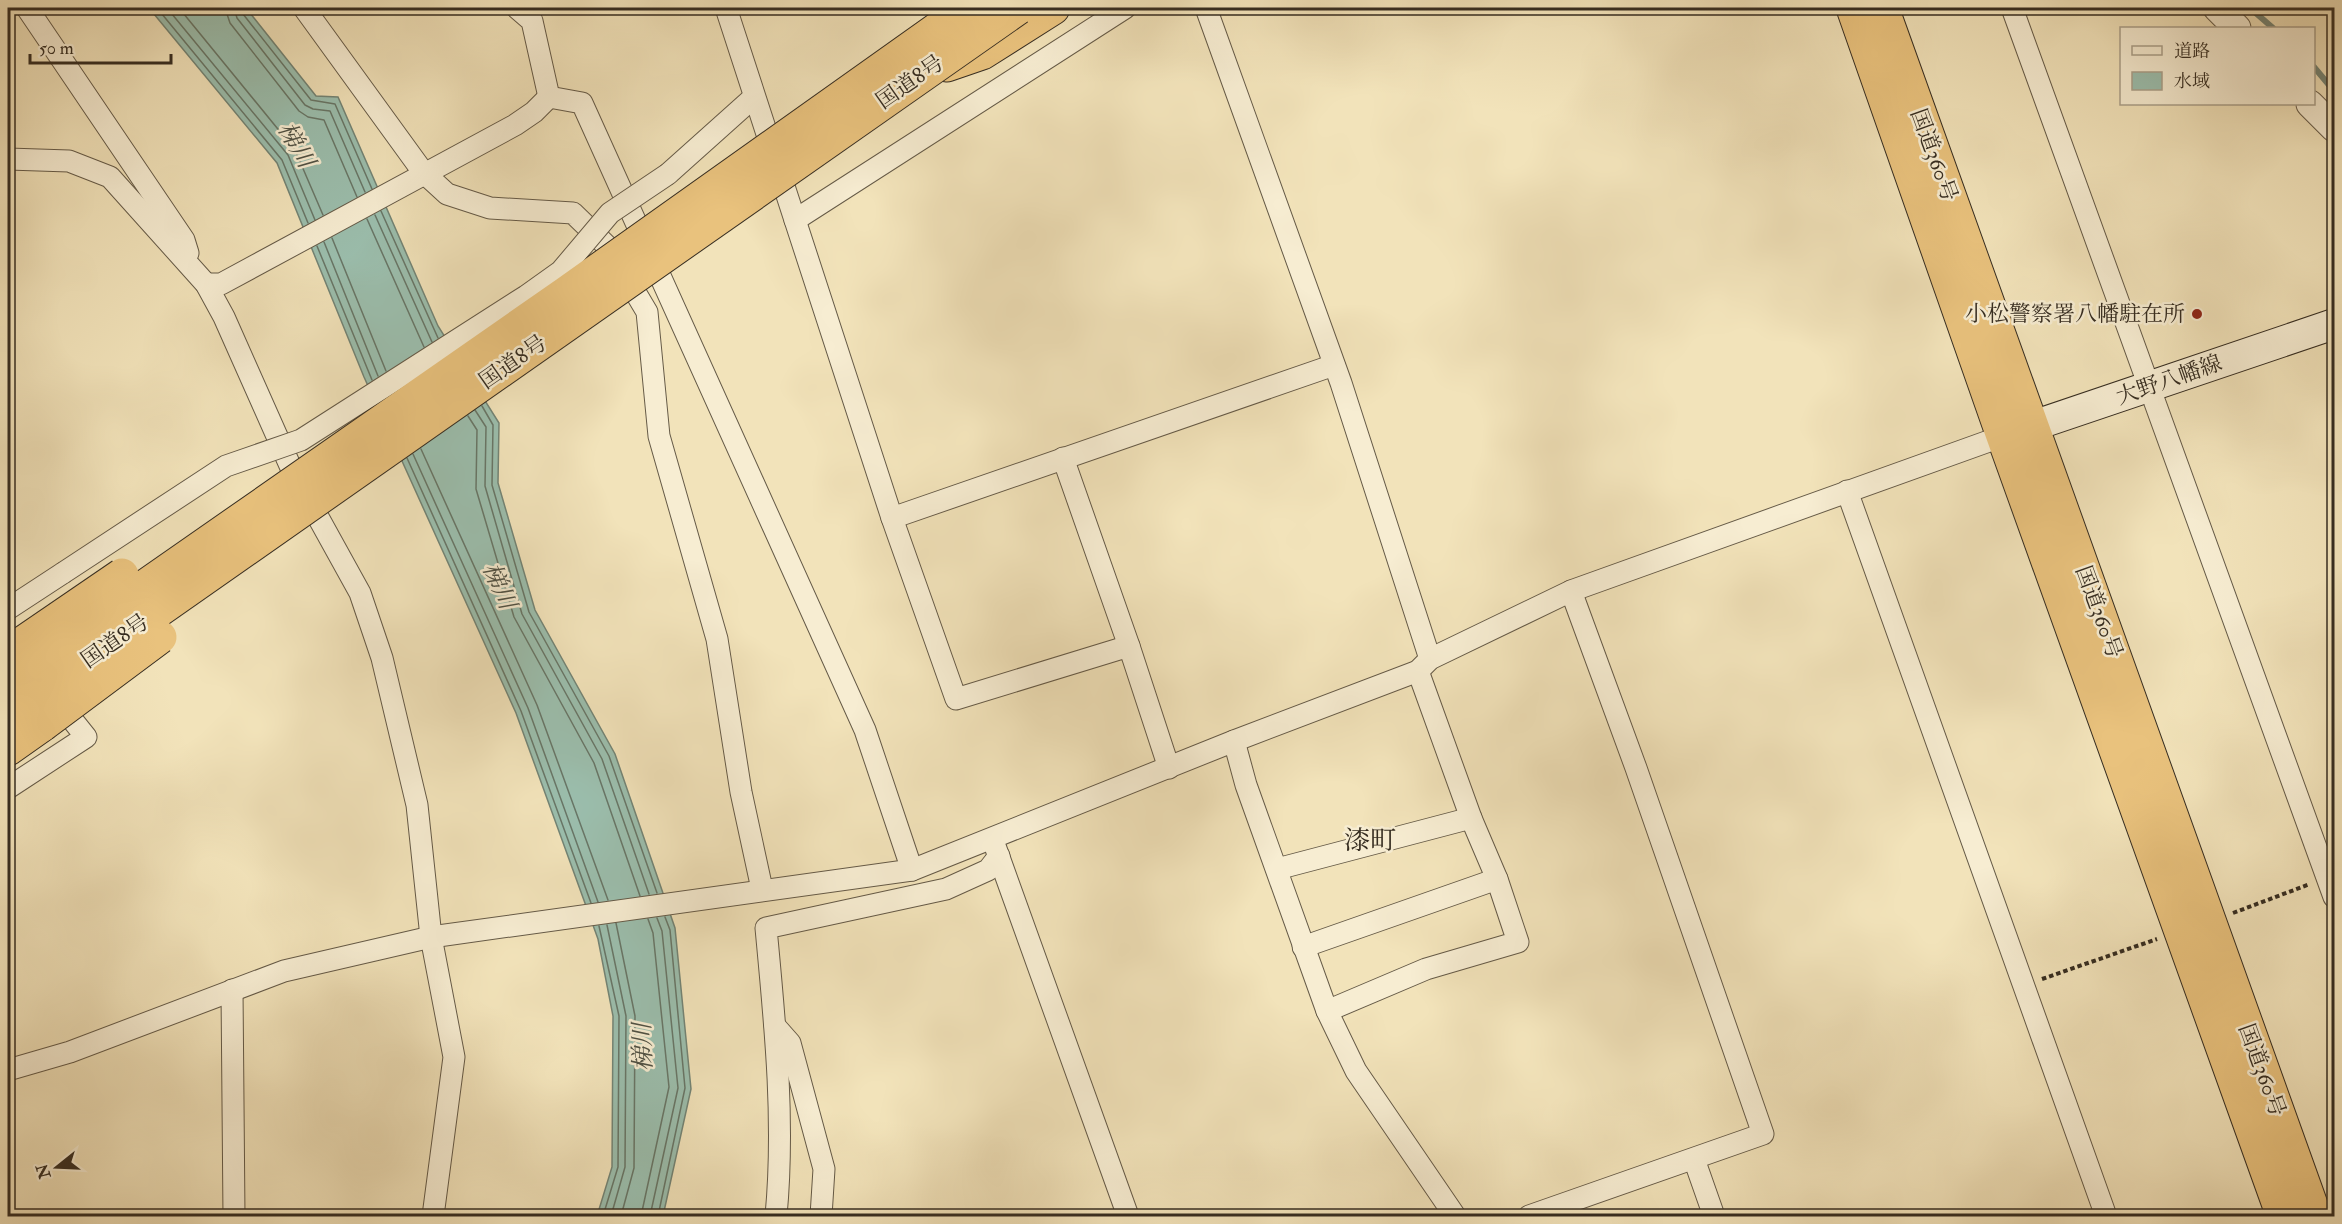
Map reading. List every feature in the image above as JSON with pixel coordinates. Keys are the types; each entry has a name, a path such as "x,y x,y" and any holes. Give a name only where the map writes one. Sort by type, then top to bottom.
{"highway":[{"path":"912,63 955,8"},
{"name":"国道8号","path":"912,63 967,8"},
{"name":"国道8号","path":"25,696 365,451 576,287 912,63 1018,8"},
{"path":"912,63 982,53 1053,8"},
{"name":"国道360号","path":"1853,8 2017,431 2315,1216"},
{"name":"国道360号","path":"1882,8 2017,431 2283,1216"},
{"path":"8,749 25,696 235,579 365,451"}],"main road":[{"name":"大野八幡線","path":"2017,431 2334,324"}],"street":[{"path":"27,8 184,240 192,267"},
{"path":"304,8 420,175 447,194 490,208 573,213 609,248 646,312 659,435 717,639 754,891"},
{"path":"517,8 532,21 549,97"},
{"path":"726,8 892,518 956,699 1129,646"},
{"path":"795,220 1125,8"},
{"path":"1206,8 1334,365 1471,818 1497,879 1518,942 1426,969 1327,1011"},
{"path":"2012,8 2331,887"},
{"path":"2217,8 2236,27"},
{"path":"8,609 226,466 301,440 526,296 561,271 610,213 668,174 754,96"},
{"path":"213,284 515,125 534,112 549,97"},
{"path":"549,97 582,103 865,730 912,870"},
{"path":"2311,105 2334,128"},
{"path":"8,159 69,161 110,177 192,267 213,284 224,317 292,470 360,593 379,647 417,805 454,1057 433,1216"},
{"path":"892,518 1334,365"},
{"path":"8,1070 70,1053 284,971 438,936 912,870 995,847 1170,768 1424,665 1571,591 2017,431"},
{"path":"1064,458 1170,768"},
{"path":"1847,491 2106,1216"},
{"path":"1528,1216 1762,1134 1636,768 1571,591"},
{"path":"8,788 86,737 25,696"},
{"path":"1234,741 1246,785 1327,1011 1356,1071 1455,1216"},
{"path":"1277,869 1471,818"},
{"path":"776,1216 779,1118 775,1026 766,928 946,889 987,870 995,847"},
{"path":"995,847 1128,1216"},
{"path":"1304,947 1497,879"},
{"path":"232,990 234,1216"},
{"path":"775,1026 790,1043 824,1169 821,1216"},
{"path":"1694,1159 1714,1216"}],"path":[{"path":"2226,915 2331,887"},
{"path":"2024,985 2161,937"}],"water":[{"name":"梯川","path":"149,8 246,8 316,96 338,97 438,326 499,423 498,483 535,610 615,754 675,928 691,1089 663,1216 597,1216 612,1167 613,1016 598,939 516,713 364,377 277,163"}],"waterway":[{"path":"2250,8 2272,27"},
{"path":"2315,68 2334,91"}],"place":[{"name":"小松警察署八幡駐在所","path":"2197,314"}],"district":[{"name":"漆町","path":"1370,841"}]}
